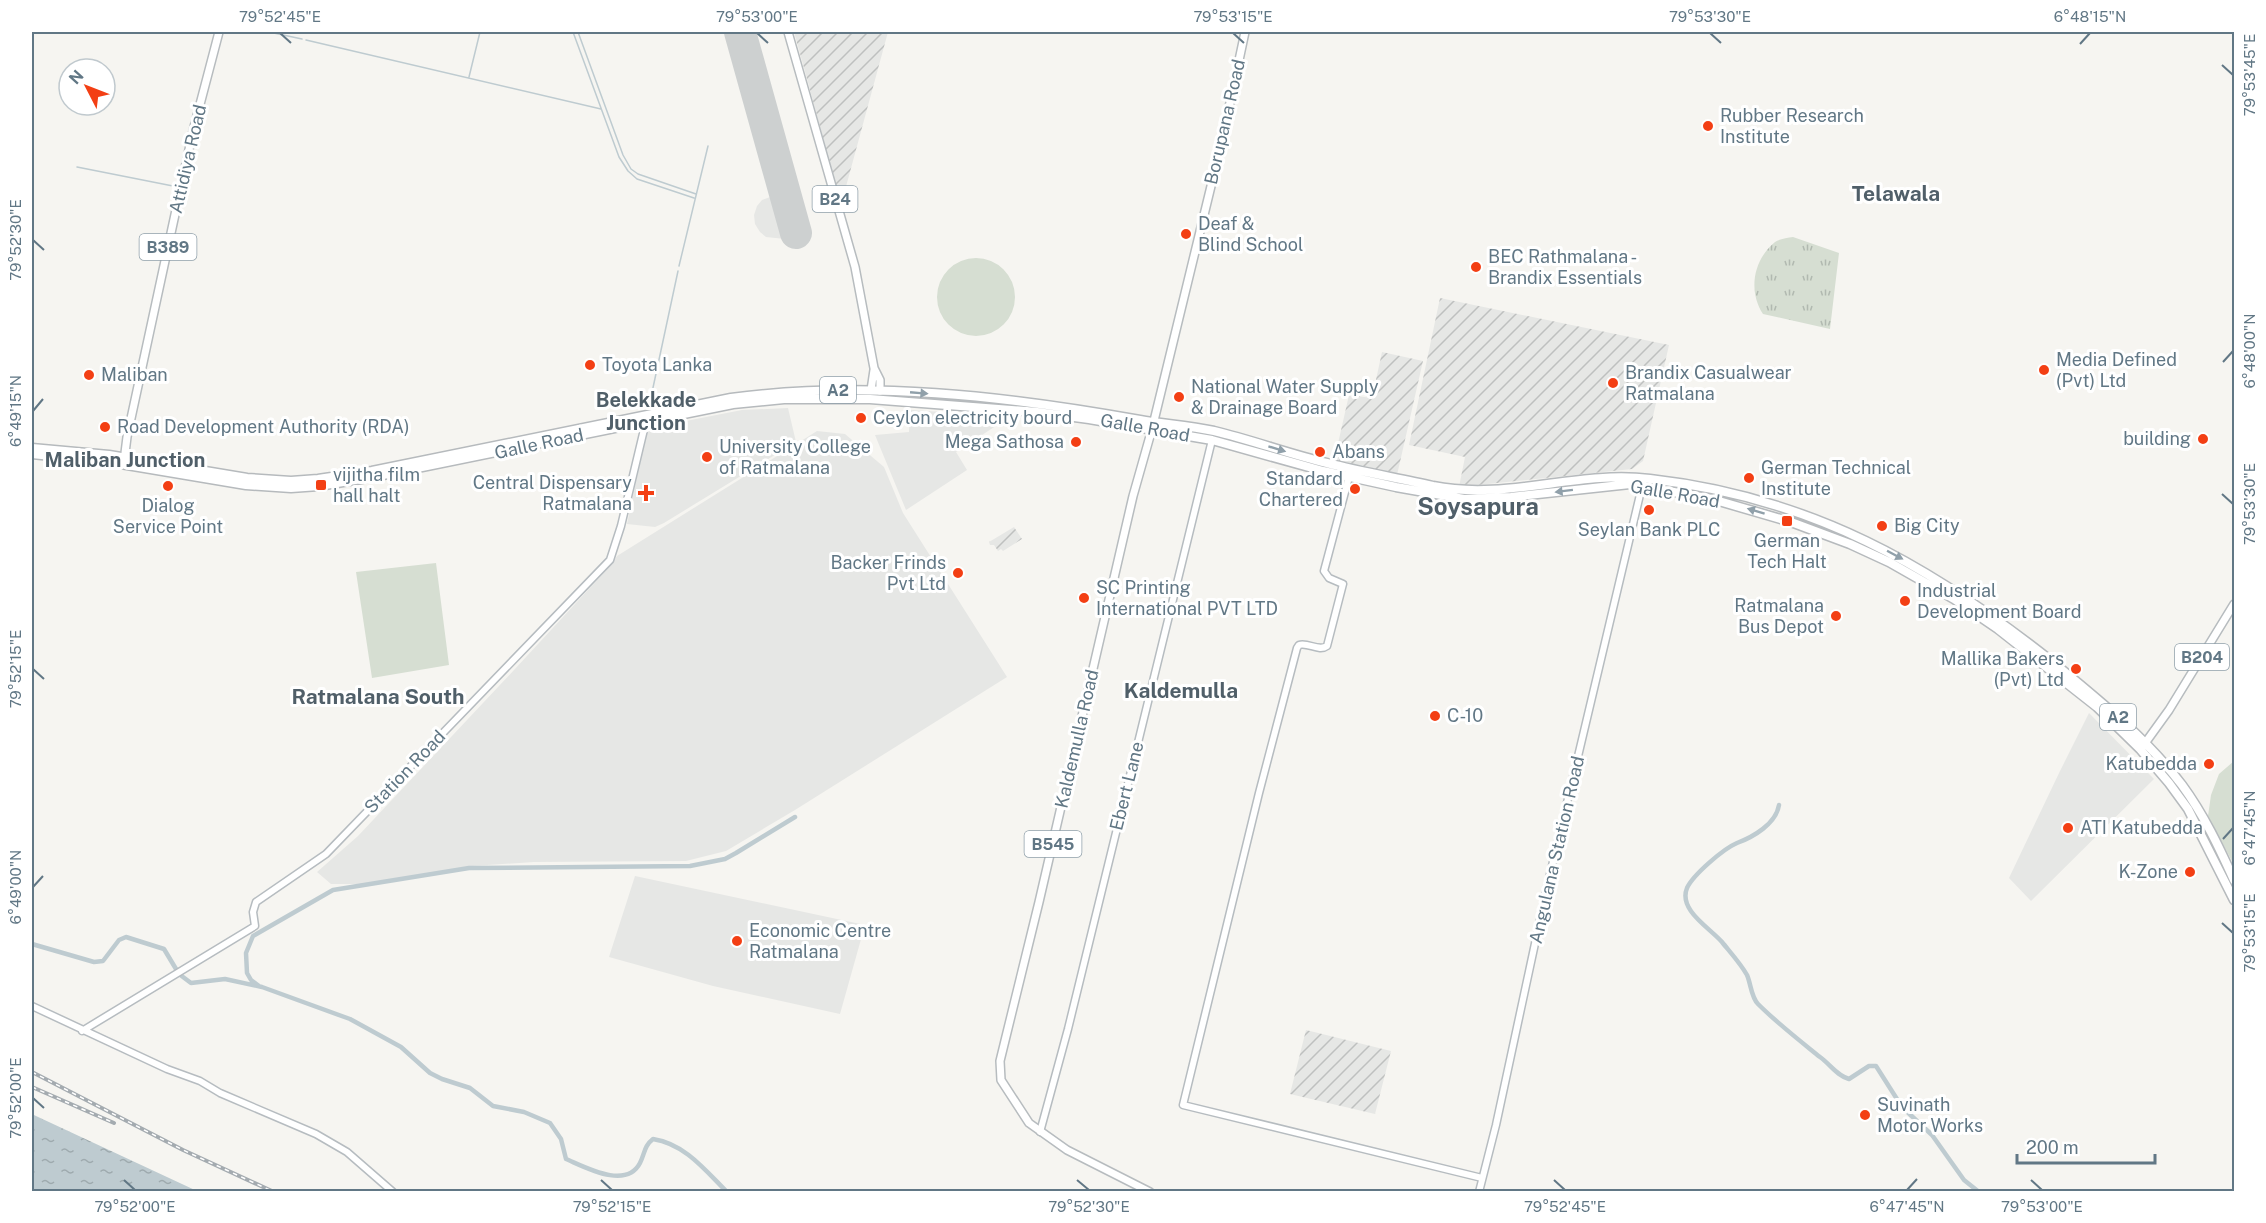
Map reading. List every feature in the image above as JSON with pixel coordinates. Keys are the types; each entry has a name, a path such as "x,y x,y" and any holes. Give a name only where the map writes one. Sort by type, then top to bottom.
{"highway":[{"name":"Galle Road","path":"32,448 88,452 246,485 285,488 319,486 373,477 647,417 784,399 875,395 1214,431 1327,464 1467,491 1511,490 1583,481 1681,483 1737,494 1791,510 1842,530 1900,558 1958,593 2003,624 2101,701 2142,746"},
{"name":"Galle Road","path":"1153,425 1349,477 1464,499 1530,495 1643,482 1752,510 1850,544 1889,562 1954,599 1998,629 2097,707 2142,746"},
{"name":"Galle Road","path":"32,454 124,461"},
{"name":"A2","path":"2142,746 2184,789 2208,825 2235,880"},
{"name":"A2","path":"2142,746 2188,809 2235,900"}],"main road":[{"name":"Attidiya Road","path":"124,461 127,437 187,161 219,32"},
{"name":"B24","path":"788,32 855,267 874,368 875,395"},
{"name":"Borupana Road","path":"1153,425 1221,145 1245,32"},
{"name":"Kaldemulla Road","path":"1150,1191 1067,1150 1029,1123 1000,1080 1000,1060 1040,902 1133,496 1153,425"},
{"name":"B204","path":"2142,746 2169,710 2235,604"}],"street":[{"name":"Station Road","path":"82,1031 255,926 253,912 256,902 326,854 610,560 621,526 647,417"},
{"name":"Ebert Lane","path":"1040,1132 1068,1029 1212,440"},
{"path":"1349,477 1324,572 1329,578 1343,584 1327,646 1321,648 1304,644 1297,648 1183,1105 1482,1178"},
{"name":"Angulana Station Road","path":"1479,1191 1496,1125 1548,883 1643,482"},
{"path":"32,1006 167,1070 200,1081 220,1093 316,1134 347,1152 393,1191"}],"shaded area":[{"path":"794,32 888,32 841,205 809,86"},
{"path":"773,196 785,239 766,237 755,224 754,215 757,206 762,200"},
{"path":"1440,298 1669,345 1643,461 1632,469 1459,487 1465,457 1409,445"},
{"path":"1382,352 1423,361 1397,475 1334,461 1349,395 1372,398"},
{"name":"University College of Ratmalana","path":"788,408 796,442 664,523 655,527 627,524 647,431 650,428 742,410"},
{"path":"910,410 1011,416 956,452 967,470 906,510 875,435 909,432"},
{"path":"817,431 845,434 884,467 903,513 1007,677 726,851 686,861 534,862 472,866 365,884 331,884 317,872 358,836 617,556"},
{"path":"1014,527 1022,539 1003,551 1001,549 998,551 994,545 990,545 989,542"},
{"name":"ATI Katubedda","path":"2089,713 2154,779 2031,901 2009,878"},
{"name":"Economic Centre Ratmalana","path":"635,876 865,925 840,1014 713,986 609,957"},
{"path":"1306,1030 1391,1051 1375,1114 1290,1094"}],"green space":[{"path":"1793,237 1839,253 1830,329 1763,314 1758,305 1754,286 1762,258 1775,242"},
{"path":"976,258 991,261 1008,275 1015,297 1012,312 998,329 976,336 961,333 944,319 937,297 940,282 954,265"},
{"path":"436,563 449,665 372,678 356,572"},
{"path":"2234,761 2234,865 2208,816 2211,795 2219,774"}],"water":[{"path":"32,1114 36,1116 197,1191 32,1191"}],"waterway":[{"path":"269,32 302,39"},
{"path":"469,77 480,32"},
{"path":"573,32 619,157 628,171 637,179 694,198"},
{"path":"578,32 623,155 631,169 638,174 696,194"},
{"path":"306,40 601,109"},
{"path":"679,266 708,146"},
{"path":"77,167 178,187"},
{"path":"648,411 678,271"},
{"path":"1779,805 1769,824 1724,851 1695,876 1687,888 1685,896 1687,904 1742,967 1758,1004 1844,1077 1849,1079 1869,1066 1876,1066 1902,1107 1932,1135 1964,1180 1979,1192"},
{"path":"259,986 251,980 247,973 246,953 253,936 333,890 469,868 690,866 725,859 795,817"},
{"path":"32,944 94,962 103,961 119,940 126,937 164,949 179,974 191,983 225,979 262,987 350,1019 401,1047 430,1073 470,1088 493,1106 524,1112 550,1123 561,1139 566,1159 584,1167 615,1176 625,1175 634,1171 646,1147 653,1139 685,1152 727,1192"}],"runway":[{"path":"740,32 796,233"}],"railway":[{"path":"32,1072 183,1150 274,1192"},
{"path":"32,1087 114,1123"}],"place":[{"name":"Rubber Research Institute","path":"1708,126"},
{"name":"Deaf & Blind School","path":"1186,234"},
{"name":"BEC Rathmalana - Brandix Essentials","path":"1476,267"},
{"name":"Toyota Lanka","path":"590,365"},
{"name":"Media Defined (Pvt) Ltd","path":"2044,370"},
{"name":"Maliban","path":"89,375"},
{"name":"Brandix Casualwear Ratmalana","path":"1613,383"},
{"name":"National Water Supply & Drainage Board","path":"1179,397"},
{"name":"Ceylon electricity bourd","path":"861,418"},
{"name":"Road Development Authority (RDA)","path":"105,427"},
{"name":"building","path":"2203,439"},
{"name":"Mega Sathosa","path":"1076,442"},
{"name":"Abans","path":"1320,452"},
{"name":"University College of Ratmalana","path":"707,457"},
{"name":"German Technical Institute","path":"1749,478"},
{"name":"vijitha film hall halt","path":"321,485"},
{"name":"Dialog Service Point","path":"168,486"},
{"name":"Standard Chartered","path":"1355,489"},
{"name":"Central Dispensary Ratmalana","path":"646,493"},
{"name":"Seylan Bank PLC","path":"1649,510"},
{"name":"German Tech Halt","path":"1787,521"},
{"name":"Big City","path":"1882,526"},
{"name":"Backer Frinds Pvt Ltd","path":"958,573"},
{"name":"SC Printing International PVT LTD","path":"1084,598"},
{"name":"Industrial Development Board","path":"1905,601"},
{"name":"Ratmalana Bus Depot","path":"1836,616"},
{"name":"Mallika Bakers (Pvt) Ltd","path":"2076,669"},
{"name":"C-10","path":"1435,716"},
{"name":"Katubedda","path":"2209,764"},
{"name":"ATI Katubedda","path":"2068,828"},
{"name":"K-Zone","path":"2190,872"},
{"name":"Economic Centre Ratmalana","path":"737,941"},
{"name":"Suvinath Motor Works","path":"1865,1115"}],"district":[{"name":"Telawala","path":"1896,194"},
{"name":"Belekkade Junction","path":"646,412"},
{"name":"Maliban Junction","path":"125,460"},
{"name":"Soysapura","path":"1478,507"},
{"name":"Kaldemulla","path":"1181,691"},
{"name":"Ratmalana South","path":"378,697"}]}
